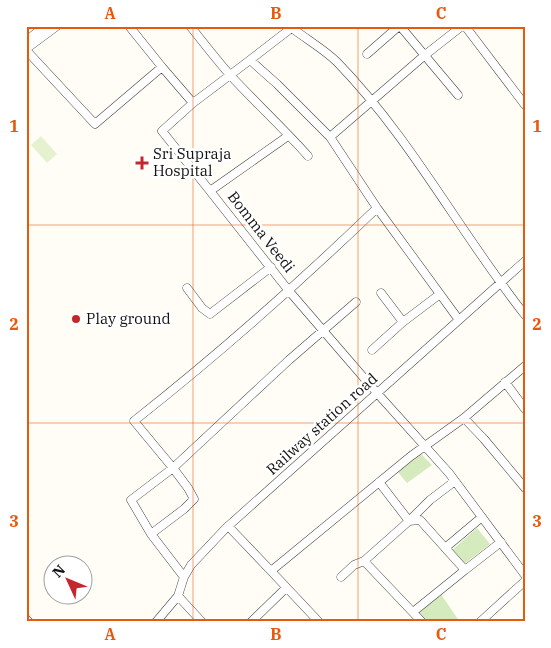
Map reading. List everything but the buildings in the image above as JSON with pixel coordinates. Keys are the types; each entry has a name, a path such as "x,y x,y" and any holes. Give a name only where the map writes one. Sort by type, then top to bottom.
{"street":[{"path":"26,41 46,26"},
{"path":"57,26 26,49 96,124 162,67"},
{"path":"129,26 194,104 230,74 293,27 336,61 372,102 426,174 499,283 525,315"},
{"path":"190,26 230,74 308,156"},
{"path":"367,54 400,26 458,95"},
{"path":"330,137 425,55 463,26 525,105"},
{"path":"250,60 330,137 377,208 459,320"},
{"name":"Bomma Veedi","path":"194,104 162,131 323,331"},
{"path":"210,190 288,136"},
{"path":"151,534 194,499 173,468 134,421 195,373 289,291 377,208"},
{"name":"Railway station road","path":"156,622 178,596 191,565 228,526 525,261"},
{"path":"188,288 202,308 210,314 271,267"},
{"path":"381,293 403,322"},
{"path":"372,350 403,322 440,294"},
{"path":"184,578 151,534 131,500 173,468 289,360 356,302"},
{"path":"323,331 454,481 525,575"},
{"path":"270,571 424,446 464,418 525,366"},
{"path":"505,382 525,409"},
{"path":"464,418 525,488"},
{"path":"341,577 354,564 364,560 410,521 430,500 454,481"},
{"path":"379,482 410,521"},
{"path":"445,548 482,516"},
{"path":"410,521 420,520 464,570"},
{"path":"228,526 319,622"},
{"path":"413,612 501,542"},
{"path":"364,560 422,622"},
{"path":"480,622 525,581"},
{"path":"250,622 286,588"},
{"path":"178,596 202,622"},
{"path":"26,619 29,622"}],"green space":[{"path":"41,136 57,154 47,163 31,145"},
{"path":"419,452 432,465 407,483 397,471"},
{"path":"477,528 490,544 464,564 452,550"},
{"path":"440,593 460,622 426,622 417,612"}],"place":[{"name":"Sri Supraja Hospital","path":"142,163"},
{"name":"Play ground","path":"76,319"}]}
